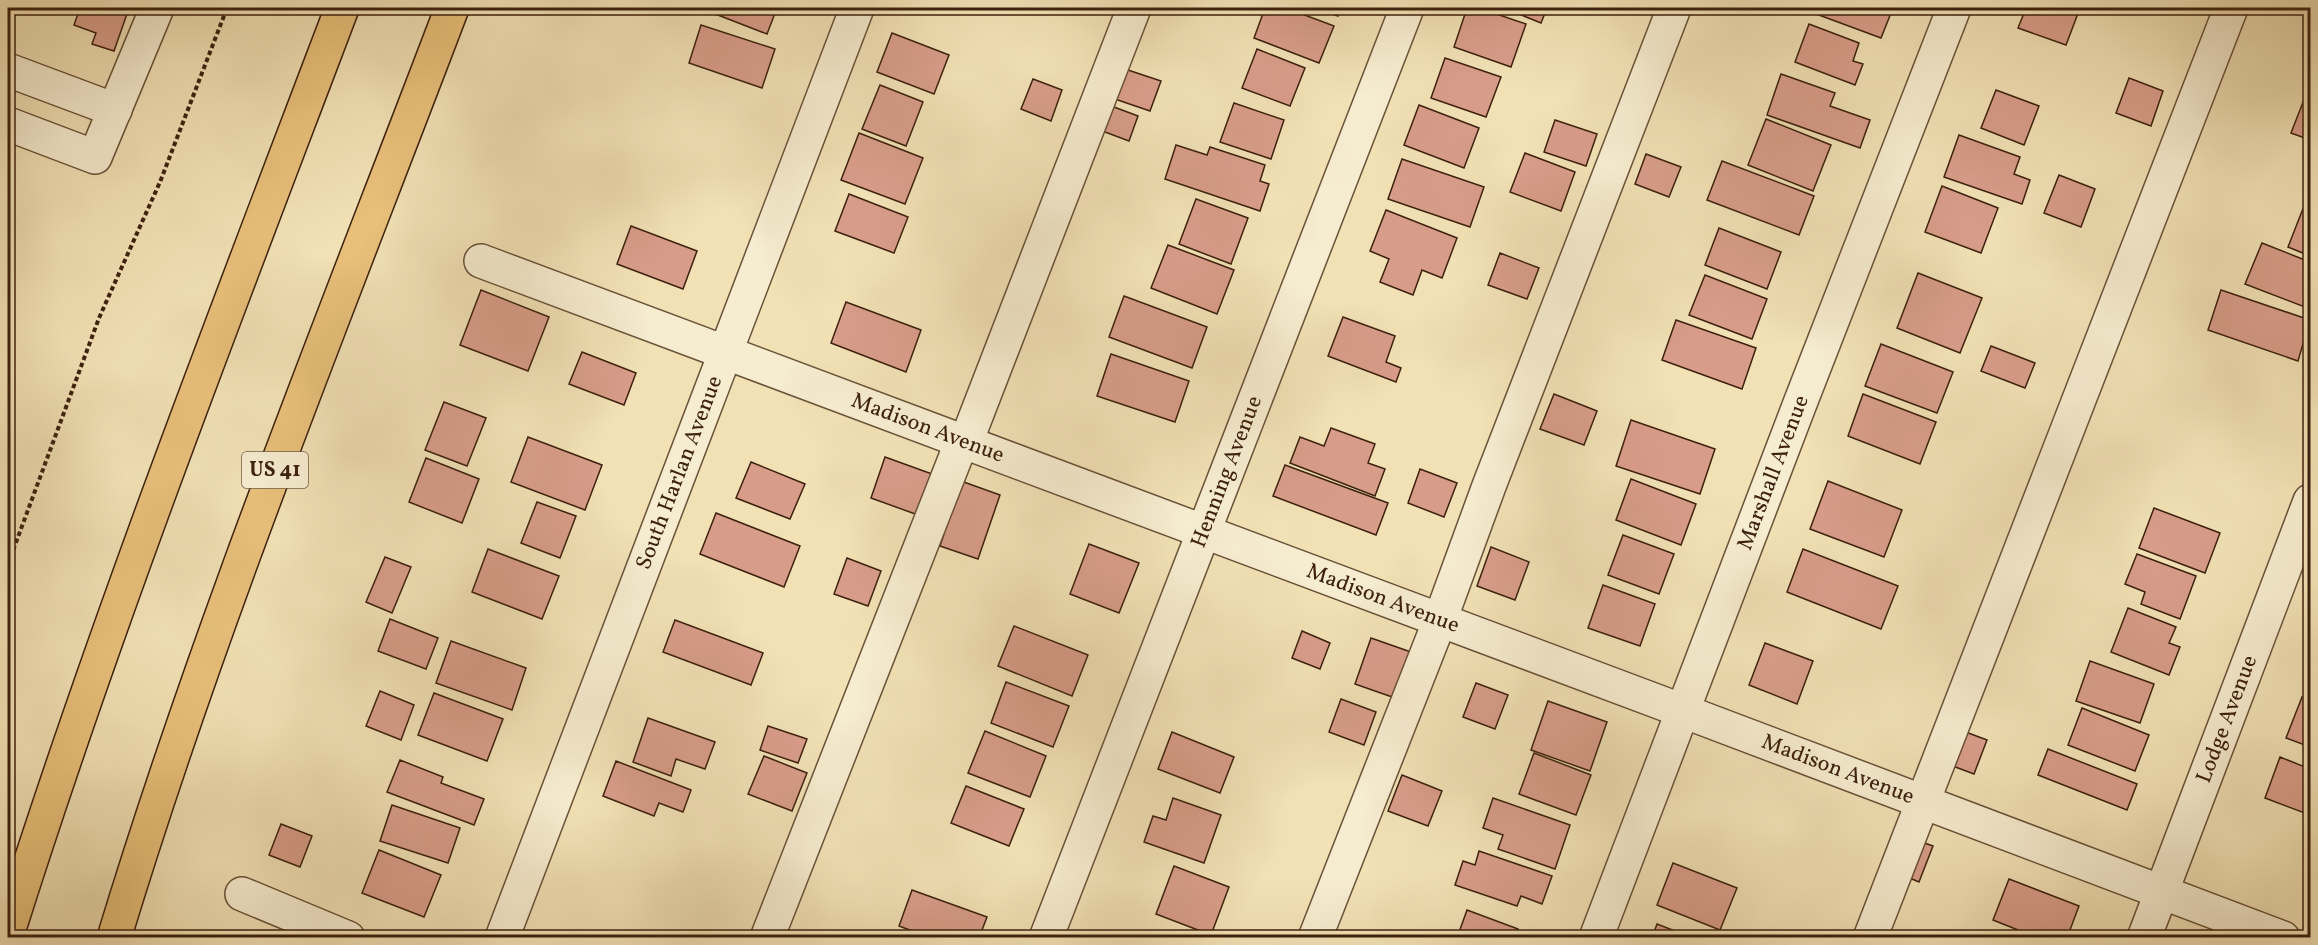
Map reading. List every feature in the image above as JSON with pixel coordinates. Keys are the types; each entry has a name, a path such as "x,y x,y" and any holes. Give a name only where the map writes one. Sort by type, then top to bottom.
{"highway":[{"path":"8,932 91,679 142,535 342,8"},
{"name":"US 41","path":"114,938 199,677 286,440 452,8"}],"street":[{"path":"8,124 95,157 157,8"},
{"name":"South Harlan Avenue","path":"502,938 856,8"},
{"path":"767,938 1134,8"},
{"name":"Henning Avenue","path":"1046,938 1407,8"},
{"path":"1315,938 1440,620 1493,475 1674,8"},
{"name":"Marshall Avenue","path":"1596,938 1803,395 1954,8"},
{"path":"1869,938 2231,8"},
{"path":"8,70 115,110"},
{"name":"Madison Avenue","path":"481,261 2283,938"},
{"name":"Lodge Avenue","path":"2144,938 2310,501"},
{"path":"242,894 348,938"}],"path":[{"path":"8,564 99,318 160,182 227,8"}],"building":[{"path":"80,8 129,8 114,51 92,44 96,33 74,25"},
{"path":"706,8 777,8 767,34 705,10"},
{"path":"1265,8 1286,8 1334,26 1319,63 1254,38"},
{"path":"1314,8 1341,8 1338,16"},
{"path":"1467,8 1479,8 1526,24 1511,67 1454,47"},
{"path":"1504,8 1547,8 1541,23"},
{"path":"1800,8 1893,8 1881,38"},
{"path":"2026,8 2080,8 2066,45 2018,28"},
{"path":"1809,24 1859,43 1853,61 1863,64 1855,85 1795,62"},
{"path":"701,25 775,49 762,88 689,63"},
{"path":"892,33 949,55 934,94 877,72"},
{"path":"1257,49 1305,68 1290,106 1242,88"},
{"path":"1445,58 1501,77 1486,117 1431,98"},
{"path":"1119,67 1161,81 1150,111 1109,97"},
{"path":"1781,74 1835,93 1830,106 1870,120 1860,148 1767,115"},
{"path":"2129,78 2163,91 2151,126 2116,113"},
{"path":"1033,79 1062,90 1051,121 1021,109"},
{"path":"880,85 923,102 906,146 862,129"},
{"path":"1996,90 2039,106 2024,145 1981,128"},
{"path":"2307,92 2310,94 2310,140 2291,133"},
{"path":"1234,103 1284,120 1271,159 1220,142"},
{"path":"1106,104 1138,116 1129,141 1097,129"},
{"path":"1419,105 1479,128 1464,168 1404,145"},
{"path":"1766,119 1831,145 1813,191 1748,165"},
{"path":"1555,120 1597,134 1586,166 1544,152"},
{"path":"859,133 923,158 905,204 841,180"},
{"path":"1959,135 2020,157 2014,174 2030,180 2022,204 1944,177"},
{"path":"1176,145 1207,155 1210,147 1265,165 1260,181 1269,184 1260,211 1165,179"},
{"path":"1525,153 1575,172 1561,211 1510,192"},
{"path":"1646,154 1681,167 1669,197 1635,184"},
{"path":"1402,159 1484,187 1470,227 1388,199"},
{"path":"1722,161 1814,196 1799,235 1707,200"},
{"path":"2059,175 2095,189 2081,227 2044,213"},
{"path":"1942,186 1998,208 1981,253 1925,232"},
{"path":"849,194 908,217 894,253 835,231"},
{"path":"1196,199 1248,218 1231,264 1179,244"},
{"path":"2304,206 2310,209 2310,256 2288,247"},
{"path":"1386,210 1457,238 1442,278 1422,270 1413,295 1380,282 1389,259 1370,251"},
{"path":"631,226 697,251 683,289 617,264"},
{"path":"1719,228 1781,252 1767,289 1705,265"},
{"path":"2262,243 2310,262 2310,309 2245,284"},
{"path":"1168,245 1234,270 1217,314 1151,288"},
{"path":"1500,253 1539,268 1527,299 1488,285"},
{"path":"1918,273 1982,298 1960,353 1897,328"},
{"path":"1705,275 1767,299 1752,339 1689,315"},
{"path":"481,290 549,317 528,371 460,345"},
{"path":"2221,290 2310,320 2298,361 2208,330"},
{"path":"1124,296 1207,327 1192,368 1109,337"},
{"path":"846,302 921,330 906,372 831,343"},
{"path":"1343,317 1395,336 1386,362 1401,368 1396,382 1328,356"},
{"path":"1676,320 1756,348 1742,389 1662,360"},
{"path":"1881,344 1953,372 1937,413 1865,386"},
{"path":"1991,346 2035,363 2025,388 1981,371"},
{"path":"582,352 636,373 624,405 569,384"},
{"path":"1111,354 1189,381 1175,422 1097,396"},
{"path":"1554,394 1597,411 1584,445 1540,429"},
{"path":"1863,394 1936,422 1920,464 1848,436"},
{"path":"444,402 486,418 467,466 425,450"},
{"path":"1631,420 1715,449 1700,494 1616,466"},
{"path":"1331,428 1375,444 1368,463 1385,469 1375,496 1290,463 1300,437 1324,446"},
{"path":"528,437 602,465 585,510 511,482"},
{"path":"885,457 932,474 918,515 871,498"},
{"path":"426,458 479,479 462,523 409,502"},
{"path":"751,462 805,484 790,519 736,498"},
{"path":"1285,465 1388,503 1376,535 1273,496"},
{"path":"1420,469 1457,483 1444,517 1408,503"},
{"path":"1631,479 1696,504 1681,545 1616,520"},
{"path":"961,481 1000,495 978,559 940,546"},
{"path":"1828,481 1902,510 1884,557 1810,529"},
{"path":"537,502 576,516 560,558 521,543"},
{"path":"2154,508 2220,533 2205,573 2139,548"},
{"path":"716,513 800,546 784,587 700,554"},
{"path":"1623,535 1674,554 1659,594 1608,575"},
{"path":"1089,544 1139,563 1119,613 1070,594"},
{"path":"1491,547 1529,562 1515,600 1477,586"},
{"path":"488,549 559,576 542,619 472,592"},
{"path":"1803,549 1898,586 1881,629 1787,592"},
{"path":"2137,554 2196,576 2180,619 2141,604 2145,592 2125,584"},
{"path":"385,557 411,567 392,613 366,602"},
{"path":"847,558 881,571 868,606 834,594"},
{"path":"1603,585 1655,604 1640,646 1588,628"},
{"path":"2128,608 2176,627 2169,643 2180,647 2169,675 2111,652"},
{"path":"390,619 438,638 426,669 378,651"},
{"path":"675,620 763,653 751,685 663,652"},
{"path":"1014,626 1088,655 1072,696 998,666"},
{"path":"1302,631 1330,643 1320,669 1292,658"},
{"path":"1371,638 1411,652 1395,698 1355,684"},
{"path":"451,641 526,668 512,710 436,683"},
{"path":"1765,643 1813,661 1797,704 1749,685"},
{"path":"2090,661 2154,684 2140,723 2076,701"},
{"path":"1006,682 1069,706 1053,747 991,723"},
{"path":"1476,683 1508,695 1495,729 1463,717"},
{"path":"380,691 414,705 401,740 366,726"},
{"path":"434,693 503,719 487,761 418,735"},
{"path":"2302,697 2310,701 2310,747 2286,738"},
{"path":"1341,699 1376,712 1364,745 1329,732"},
{"path":"1548,701 1607,722 1590,771 1531,750"},
{"path":"2082,708 2149,735 2135,771 2068,745"},
{"path":"648,718 715,742 705,769 676,759 671,776 633,762"},
{"path":"768,726 807,739 798,763 760,750"},
{"path":"985,731 1046,756 1030,797 968,773"},
{"path":"1963,731 1987,740 1974,774 1950,765"},
{"path":"1172,732 1234,757 1220,793 1158,769"},
{"path":"2048,749 2137,784 2127,810 2038,775"},
{"path":"1534,753 1591,775 1576,815 1519,794"},
{"path":"764,756 807,773 792,811 748,794"},
{"path":"2280,757 2310,769 2310,815 2265,798"},
{"path":"400,760 443,777 441,783 484,799 474,825 387,792"},
{"path":"616,761 691,790 683,812 659,803 654,816 603,796"},
{"path":"1402,775 1442,791 1428,826 1388,811"},
{"path":"966,786 1024,809 1009,846 951,823"},
{"path":"1173,798 1221,815 1204,863 1144,842 1153,816 1166,820"},
{"path":"1493,798 1570,825 1555,869 1498,849 1503,835 1483,828"},
{"path":"392,805 460,828 448,863 380,841"},
{"path":"281,824 312,836 300,867 269,855"},
{"path":"1913,839 1933,846 1919,882 1900,874"},
{"path":"379,850 441,875 424,917 362,893"},
{"path":"1479,851 1552,876 1542,904 1521,896 1517,906 1455,885 1463,861 1475,865"},
{"path":"1673,863 1737,888 1720,930 1657,905"},
{"path":"1174,866 1229,887 1211,935 1156,914"},
{"path":"2009,879 2079,906 2067,938 2038,938 1993,920"},
{"path":"912,890 987,917 979,938 931,938 899,926"},
{"path":"1467,910 1518,929 1515,938 1457,938"},
{"path":"1657,924 1693,938 1652,938"}]}
